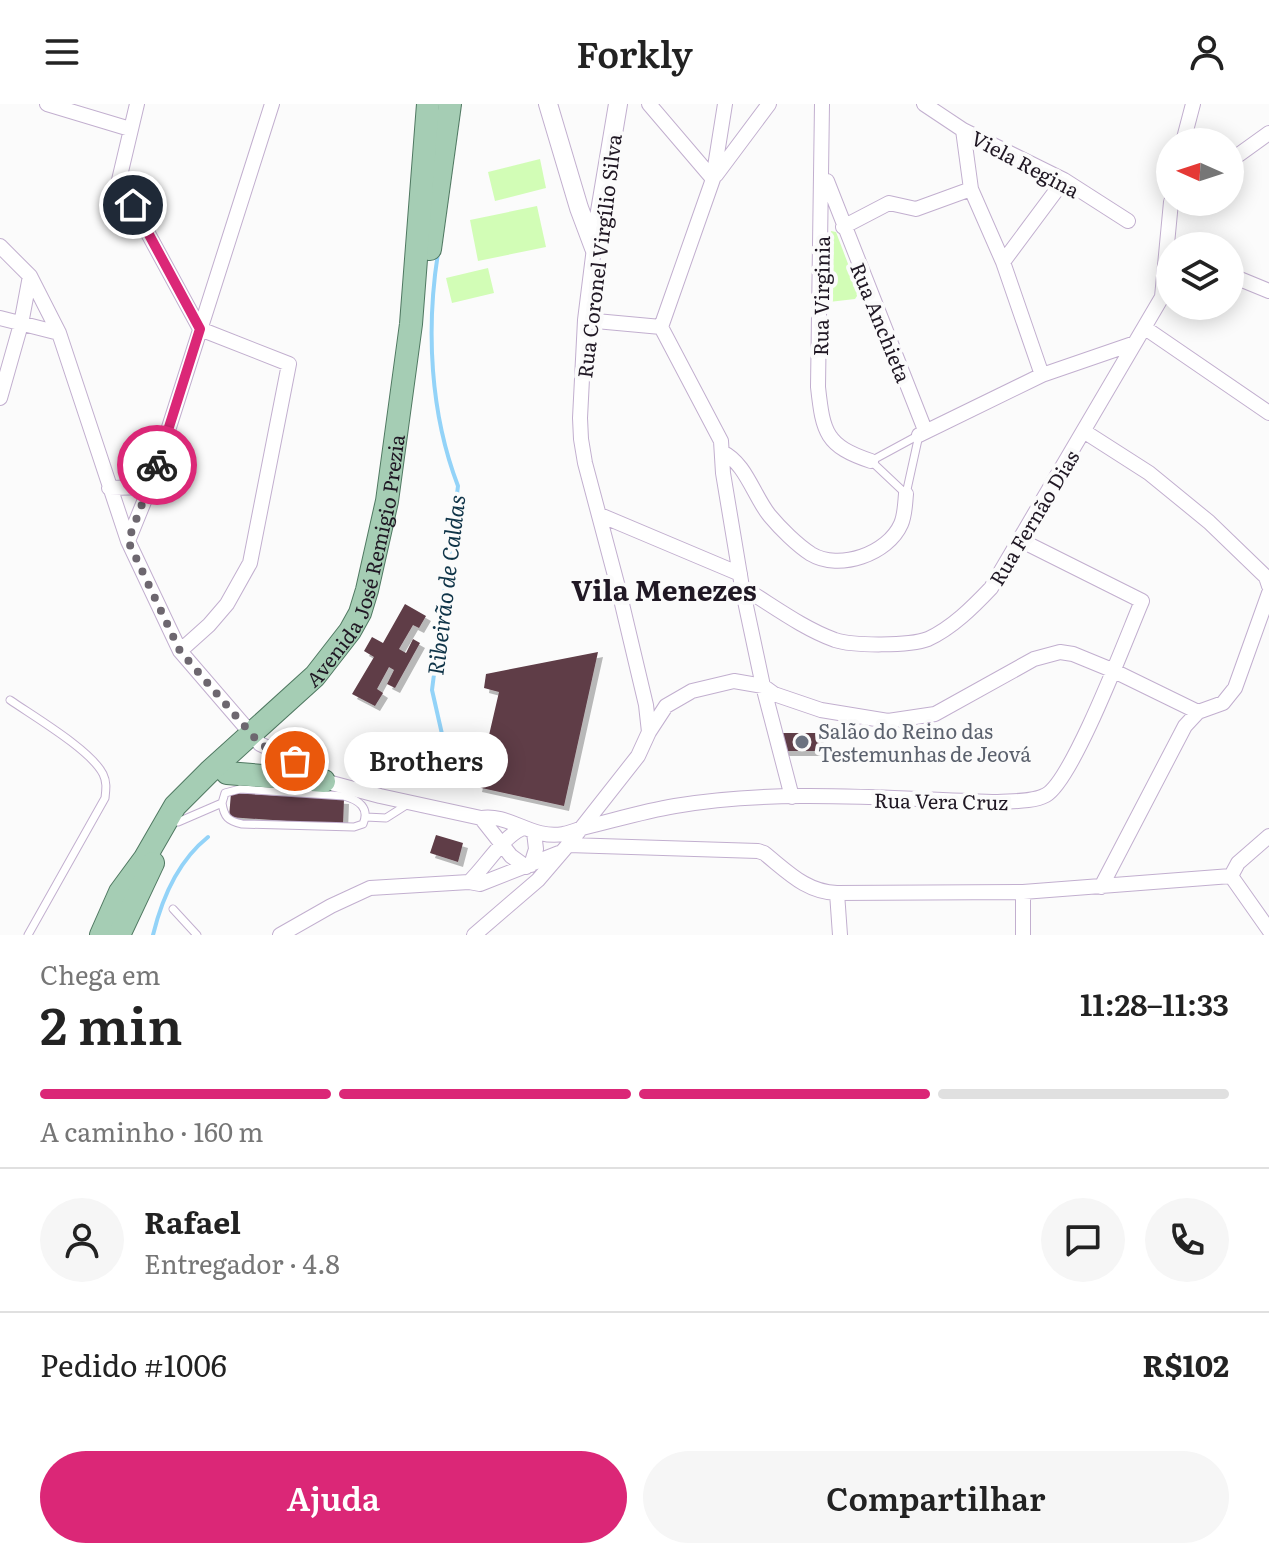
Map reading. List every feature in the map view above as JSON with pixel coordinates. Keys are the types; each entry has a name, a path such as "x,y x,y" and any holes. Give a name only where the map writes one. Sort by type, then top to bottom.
{"main road":[{"name":"Avenida José Remigio Prezia","path":"119,935 150,869 178,822 227,773 332,655 350,631 367,590 387,501 411,324 428,104"},
{"name":"Avenida José Remigio Prezia","path":"101,935 120,892 145,858 175,806 324,679 359,636 377,586 390,533 450,104"},
{"path":"227,773 324,781"}],"street":[{"path":"47,104 130,129"},
{"path":"137,104 119,180 200,329 289,364 250,563 227,604 180,651"},
{"path":"128,541 150,487 272,104"},
{"path":"548,104 594,248"},
{"name":"Rua Coronel Virgílio Silva","path":"618,104 585,320 581,439 646,705 649,732"},
{"path":"649,104 713,179"},
{"path":"725,104 713,179 661,327 721,441 723,473 741,581 763,686 792,797"},
{"path":"713,179 769,104"},
{"name":"Rua Virginia","path":"822,104 818,387 821,417 831,439 843,451 871,461"},
{"name":"Viela Regina","path":"924,104 963,130 1064,180 1128,221"},
{"path":"1187,128 1193,104"},
{"path":"963,130 971,189 1003,262 1042,375"},
{"path":"1244,151 1269,133"},
{"name":"Rua Anchieta","path":"823,169 922,432"},
{"path":"1003,262 1064,180"},
{"path":"843,227 889,203 916,209 971,189"},
{"path":"579,208 602,207"},
{"path":"0,246 30,276 59,333 128,541 180,651 255,739"},
{"path":"0,398 21,324 30,276"},
{"path":"1244,279 1266,286"},
{"name":"Rua Fernão Dias","path":"600,515 741,581 836,640 875,645 926,640 967,613 991,588 1156,308"},
{"path":"0,318 59,333"},
{"path":"585,320 661,327"},
{"path":"1145,328 1269,413"},
{"path":"922,432 1042,375 1135,343"},
{"path":"1085,432 1149,473 1209,522 1266,577 1269,586"},
{"path":"722,452 730,456 770,516 810,554 826,560 843,561 864,556 888,542 901,525 906,494"},
{"path":"109,488 150,487"},
{"name":"Rua Vera Cruz","path":"255,739 324,781 559,835 675,806 792,797 998,802 1022,801 1046,795 1058,785 1074,758 1142,601 1020,540"},
{"path":"1101,887 1185,726 1198,712 1223,703 1235,688 1269,593"},
{"path":"474,935 538,880 638,756 666,706 692,691 734,681 763,686 774,694 821,710 888,721 935,714 1034,659 1060,652 1112,670 1198,712"},
{"path":"481,818 502,846 528,866"},
{"path":"469,882 512,834 527,830 537,844 528,866"},
{"path":"1231,876 1238,863 1269,836"},
{"path":"280,935 370,888 480,884 566,848 758,851 804,885 817,891 837,893 1023,892 1231,876"},
{"path":"1231,876 1269,930"},
{"path":"1023,892 1023,935"},
{"path":"837,893 840,935"}],"lane":[{"path":"922,432 906,494 871,461 922,432"},
{"path":"10,700 87,755 102,771 107,784 105,798 28,935"},
{"path":"240,789 344,796 354,799 363,807 366,817 363,824 354,827 242,824 230,822 224,814 222,803 225,793 240,789"},
{"path":"178,822 222,803"},
{"path":"366,817 386,818 410,803"},
{"path":"173,909 197,935"}],"green space":[{"path":"540,159 546,188 495,201 488,172"},
{"path":"537,206 546,247 478,261 470,220"},
{"path":"831,231 836,232 859,293 855,299 829,302 826,299"},
{"path":"488,268 494,293 452,303 446,278"}],"building":[{"path":"405,604 426,616 419,628 413,625 399,649 406,653 413,639 420,643 395,688 387,684 394,670 389,667 377,689 383,693 375,706 352,694 374,657 364,651 372,637 383,643"},
{"path":"598,652 564,806 477,787 499,692 484,688 486,674"},
{"name":"Salão do Reino das Testemunhas de Jeová","path":"782,733 821,733 821,751 782,751"},
{"path":"231,793 344,799 343,825 229,817"},
{"path":"436,835 463,843 458,862 430,853"}],"waterway":[{"name":"Ribeirão de Caldas","path":"438,253 432,311 433,371 441,429 458,486 432,690 442,734"},
{"name":"Ribeirão de Caldas","path":"153,935 173,881 188,857 208,837"}],"way so far":[{"path":"157,465 128,541 180,651 260,744 295,761"}],"place":[{"name":"Salão do Reino das Testemunhas de Jeová","path":"802,742"},
{"name":"Brothers","path":"295,761"}],"district":[{"name":"Vila Menezes","path":"664,589"}],"route":[{"path":"133,205 200,329 157,465"}]}
